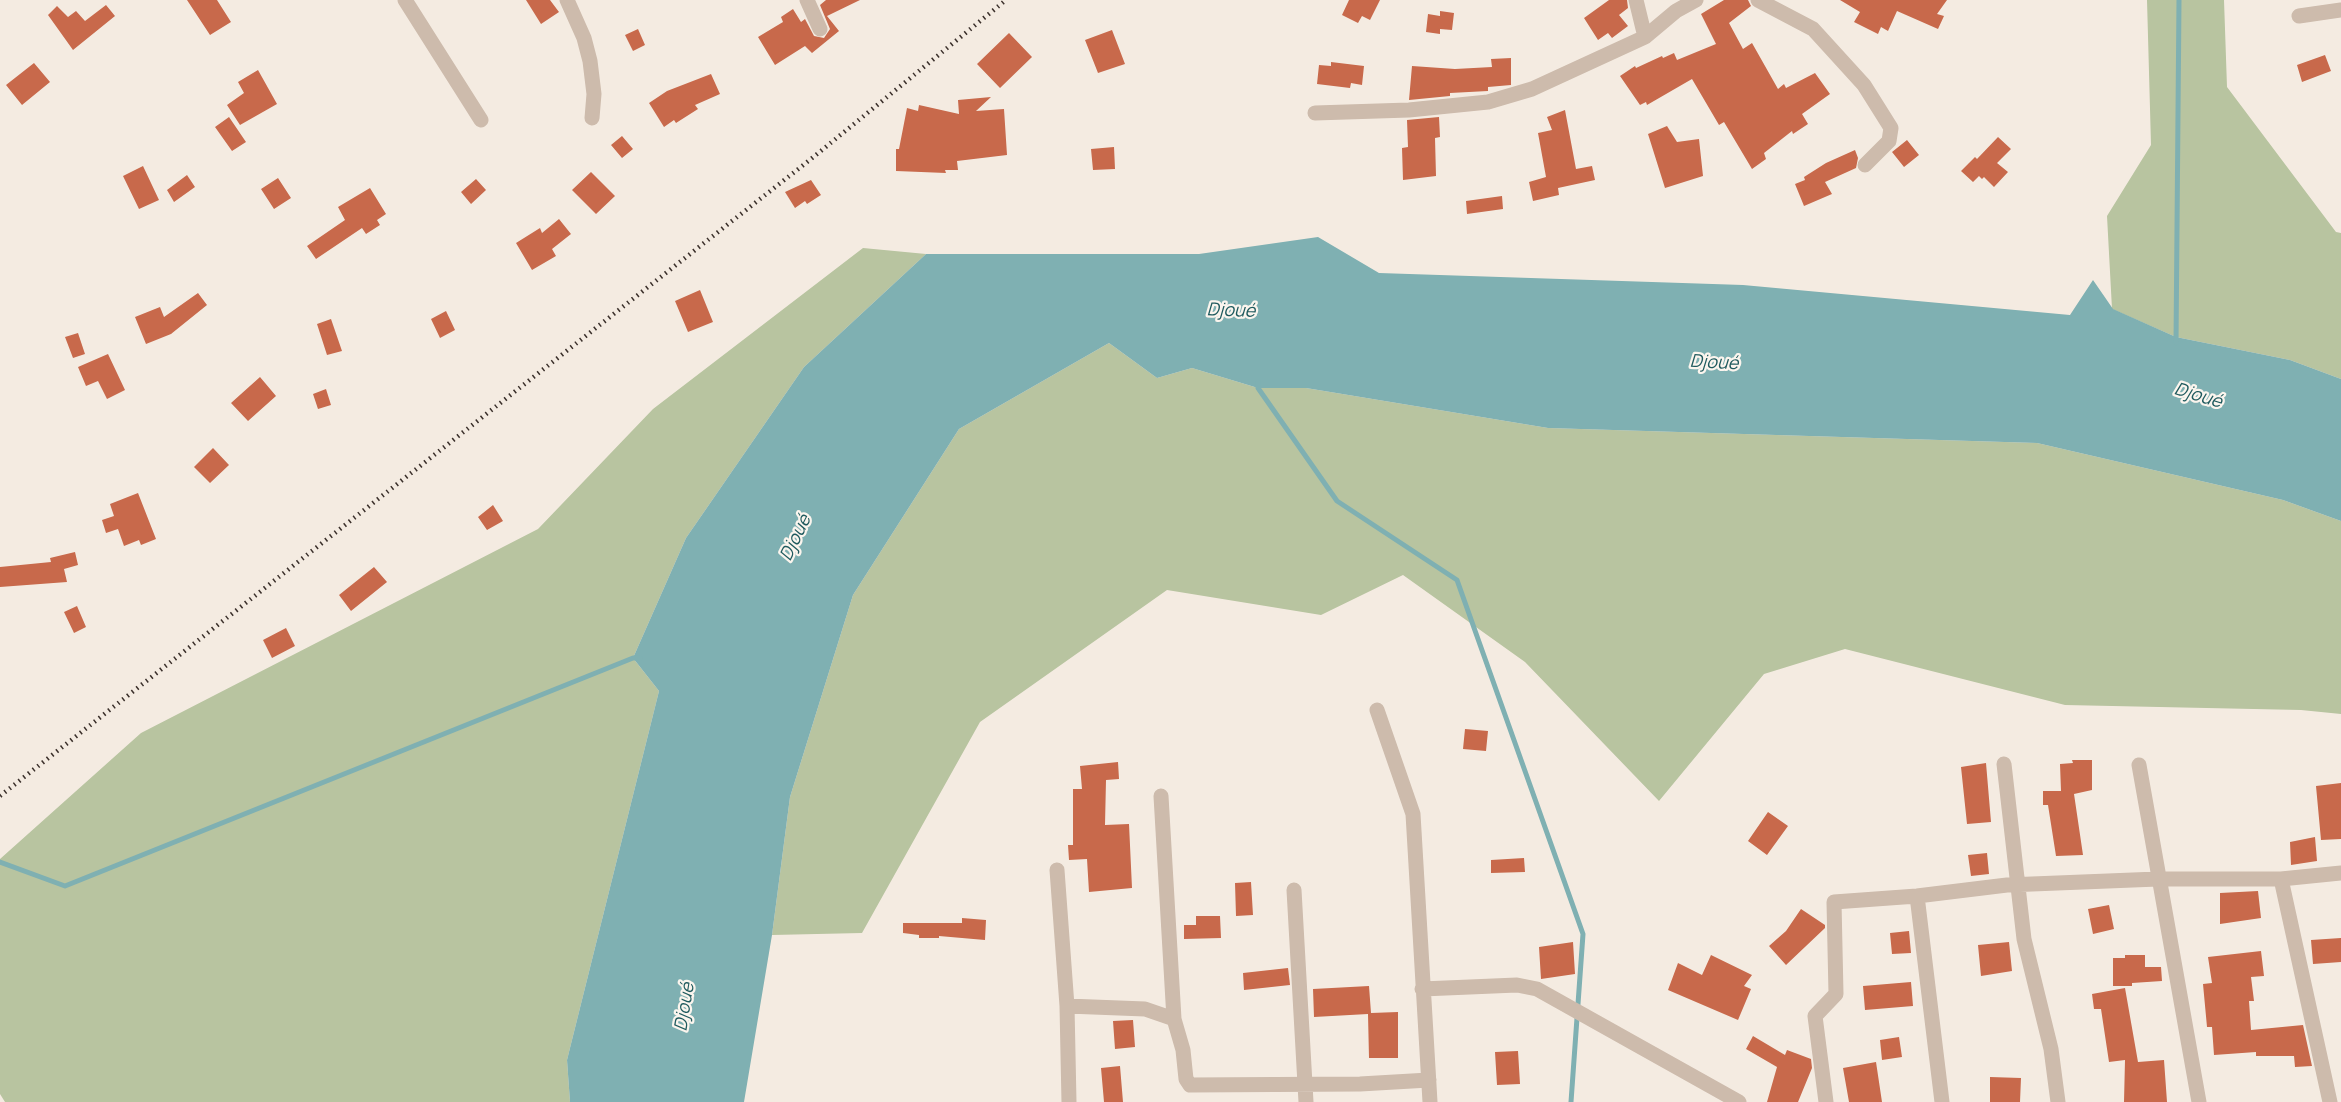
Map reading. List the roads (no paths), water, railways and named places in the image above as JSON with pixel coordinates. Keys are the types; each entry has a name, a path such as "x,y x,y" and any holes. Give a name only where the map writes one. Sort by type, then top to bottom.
{"street":[{"path":"405,0 481,120"},
{"path":"567,0 584,38 590,61 594,94 592,118"},
{"path":"807,0 820,29"},
{"path":"1636,0 1645,37"},
{"path":"1315,113 1409,110 1488,102 1532,89 1645,37 1676,11 1696,0"},
{"path":"1758,0 1813,29 1864,86 1891,128 1889,141 1865,165"},
{"path":"2299,16 2341,10"},
{"path":"1377,710 1413,814 1430,1102"},
{"path":"2004,764 2016,885 2024,939 2051,1049 2058,1102"},
{"path":"2139,765 2199,1102"},
{"path":"1161,796 1173,1018 1181,1042 1186,1079 1190,1085 1429,1080"},
{"path":"1057,870 1067,1006 1069,1102"},
{"path":"1826,1102 1815,1016 1836,994 1834,902 2016,885 2158,879 2281,879 2341,873"},
{"path":"2281,879 2330,1102"},
{"path":"1294,890 1306,1102"},
{"path":"1917,896 1942,1102"},
{"path":"1422,989 1517,985 1537,989 1739,1102"},
{"path":"1067,1006 1145,1009 1173,1018"}],"water":[{"name":"Djoué","path":"1318,237 1379,273 1743,285 2070,315 2093,280 2113,309 2176,337 2290,360 2341,379 2341,521 2283,500 2037,443 1548,428 1306,388 1258,388 1192,368 1157,378 1109,343 959,429 853,595 790,797 772,935 744,1102 570,1102 567,1060 659,691 633,658 686,538 804,367 926,254 1199,254"}],"waterway":[{"path":"2176,343 2179,0"},
{"path":"1258,382 1258,388 1337,501 1457,580 1583,934 1571,1102"},
{"path":"0,862 65,886 633,658 640,658"}],"railway":[{"path":"0,796 811,159 1006,0"}]}
